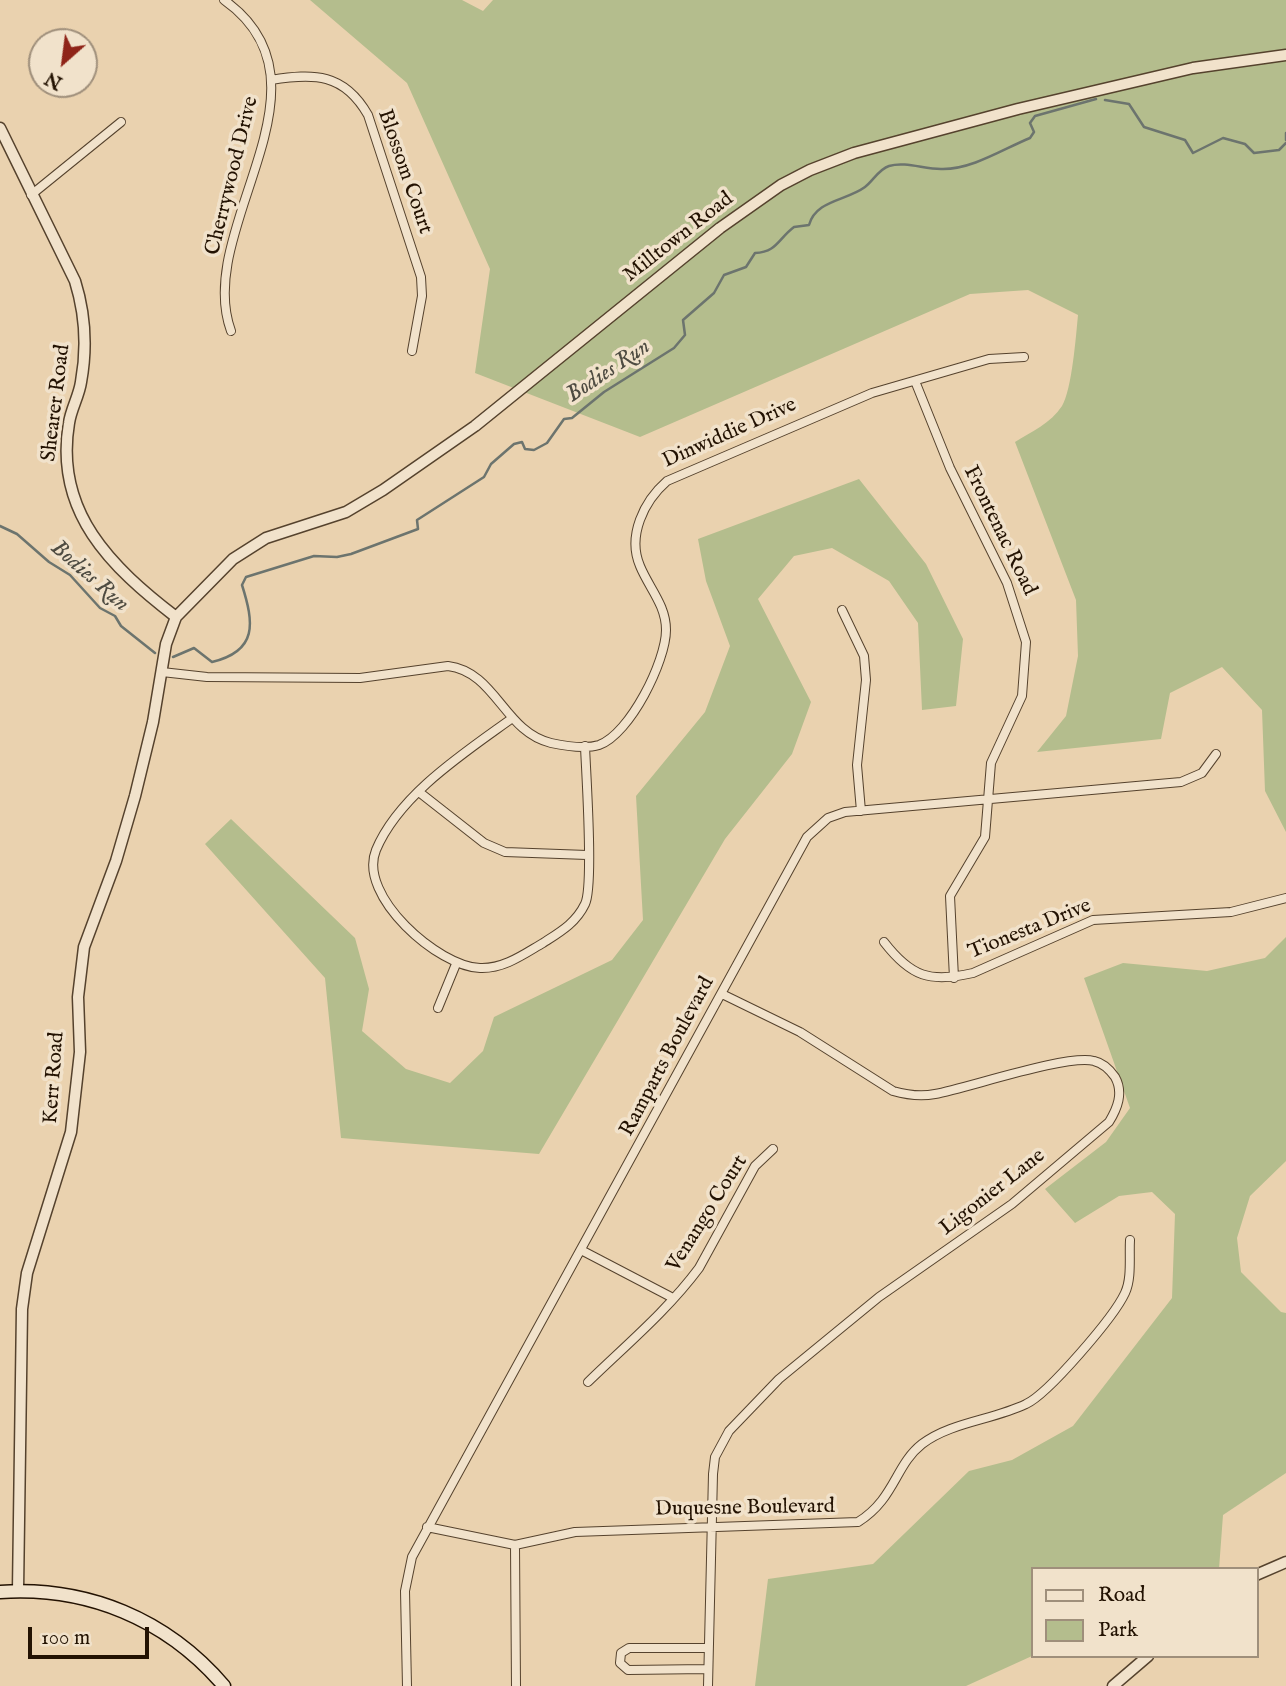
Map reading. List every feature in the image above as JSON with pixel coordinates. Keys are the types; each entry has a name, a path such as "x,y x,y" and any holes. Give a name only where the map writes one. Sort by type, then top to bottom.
{"main road":[{"path":"0,1592 18,1590 62,1593 134,1615 181,1644 224,1686"}],"street":[{"name":"Cherrywood Drive","path":"224,0 233,7 258,40 269,63 272,95 268,122 225,289 224,312 231,331"},
{"name":"Milltown Road","path":"176,617 233,559 266,538 346,512 383,490 475,426 720,228 795,177 854,153 1018,109 1193,68 1286,55"},
{"name":"Blossom Court","path":"271,80 306,75 336,82 358,99 368,115 421,277 422,296 412,351"},
{"path":"31,195 121,122"},
{"name":"Shearer Road","path":"0,128 75,281 82,302 81,384 69,421 67,439 68,475 77,511 124,574 176,617"},
{"name":"Dinwiddie Drive","path":"162,672 239,678 359,678 459,667 486,685 511,719 527,732 550,743 597,746 619,733 630,719 665,646 662,607 639,565 636,543 638,525 653,492 667,481 825,410 989,359 1024,357"},
{"name":"Frontenac Road","path":"915,381 950,468 1007,583 1020,616 1026,642 1022,696 990,763 985,837 950,896 954,978"},
{"path":"842,610 864,656 866,680 857,765 861,811"},
{"name":"Kerr Road","path":"18,1590 22,1309 27,1273 71,1132 80,1052 78,983 84,947 116,861 135,796 166,644 176,617"},
{"path":"511,719 436,775 385,834 374,853 374,881 389,907 431,948 456,964 478,968 505,964 565,930 577,919 589,896 585,746"},
{"name":"Ramparts Boulevard","path":"407,1686 408,1571 428,1527 807,837 828,818 861,811 1181,782 1202,773 1216,754"},
{"path":"419,792 484,843 505,852 587,855"},
{"name":"Tionesta Drive","path":"884,942 901,964 923,976 954,978 973,973 1093,920 1231,912 1286,898"},
{"path":"438,1008 456,964"},
{"name":"Ligonier Lane","path":"708,1686 707,1648 715,1457 729,1431 779,1379 849,1321 1012,1204 1109,1122 1119,1105 1117,1081 1102,1064 1091,1060 1036,1069 936,1094 900,1093 800,1032 722,993"},
{"name":"Venango Court","path":"588,1382 673,1298 699,1268 755,1166 773,1149"},
{"name":"Duquesne Boulevard","path":"428,1527 515,1545 575,1532 845,1525 867,1517 884,1501 920,1446 981,1418 1028,1404 1042,1395 1099,1330 1126,1292 1129,1240"},
{"name":"Venango Court","path":"581,1250 673,1298"},
{"path":"515,1545 516,1686"},
{"path":"1258,1574 1286,1562"},
{"path":"707,1648 629,1648 623,1649 620,1657 622,1667 628,1670 707,1669"},
{"path":"1113,1686 1146,1658"}],"green space":[{"path":"310,0 462,0 483,11 493,0 1286,0 1286,832 1265,791 1262,710 1222,667 1170,693 1161,739 1037,752 1066,716 1078,656 1076,600 1015,442 1047,422 1062,406 1071,375 1078,315 1028,290 970,294 640,437 475,373 490,269 407,83"},
{"path":"859,479 926,564 963,639 956,706 922,710 918,623 889,581 832,548 794,556 758,599 811,702 792,754 725,839 539,1154 341,1138 325,978 205,844 231,819 355,938 369,989 362,1031 406,1069 450,1083 483,1051 494,1017 612,960 643,920 636,796 705,712 730,646 706,581 698,539"},
{"path":"1286,937 1286,1161 1250,1196 1237,1238 1241,1272 1281,1312 1286,1313 1286,1473 1223,1515 1219,1567 1030,1567 1030,1657 966,1686 755,1686 768,1579 873,1564 969,1471 1012,1460 1073,1426 1172,1298 1175,1214 1152,1192 1119,1196 1075,1223 1045,1189 1106,1142 1130,1108 1084,978 1123,963 1207,971 1265,958"}],"waterway":[{"name":"Bodies Run","path":"173,657 194,648 212,662 238,651 249,634 249,612 242,585 246,577 314,556 337,557 351,554 418,529 417,520 484,477 491,464 514,444 522,442 525,449 534,450 547,443 564,419 572,418 604,392 674,348 685,335 683,320 714,293 724,275 746,267 755,253 773,247 794,227 809,225 818,210 865,187 885,168 902,164 943,169 965,166 1030,138 1034,132 1030,123 1035,116 1096,99"},
{"name":"Bodies Run","path":"1105,100 1129,104 1144,127 1185,140 1193,153 1223,138 1245,144 1254,153 1279,150 1286,143"},
{"name":"Bodies Run","path":"1286,133 1286,140"},
{"name":"Bodies Run","path":"0,526 17,534 49,562 70,575 100,608 115,616 121,626 155,653"}]}
